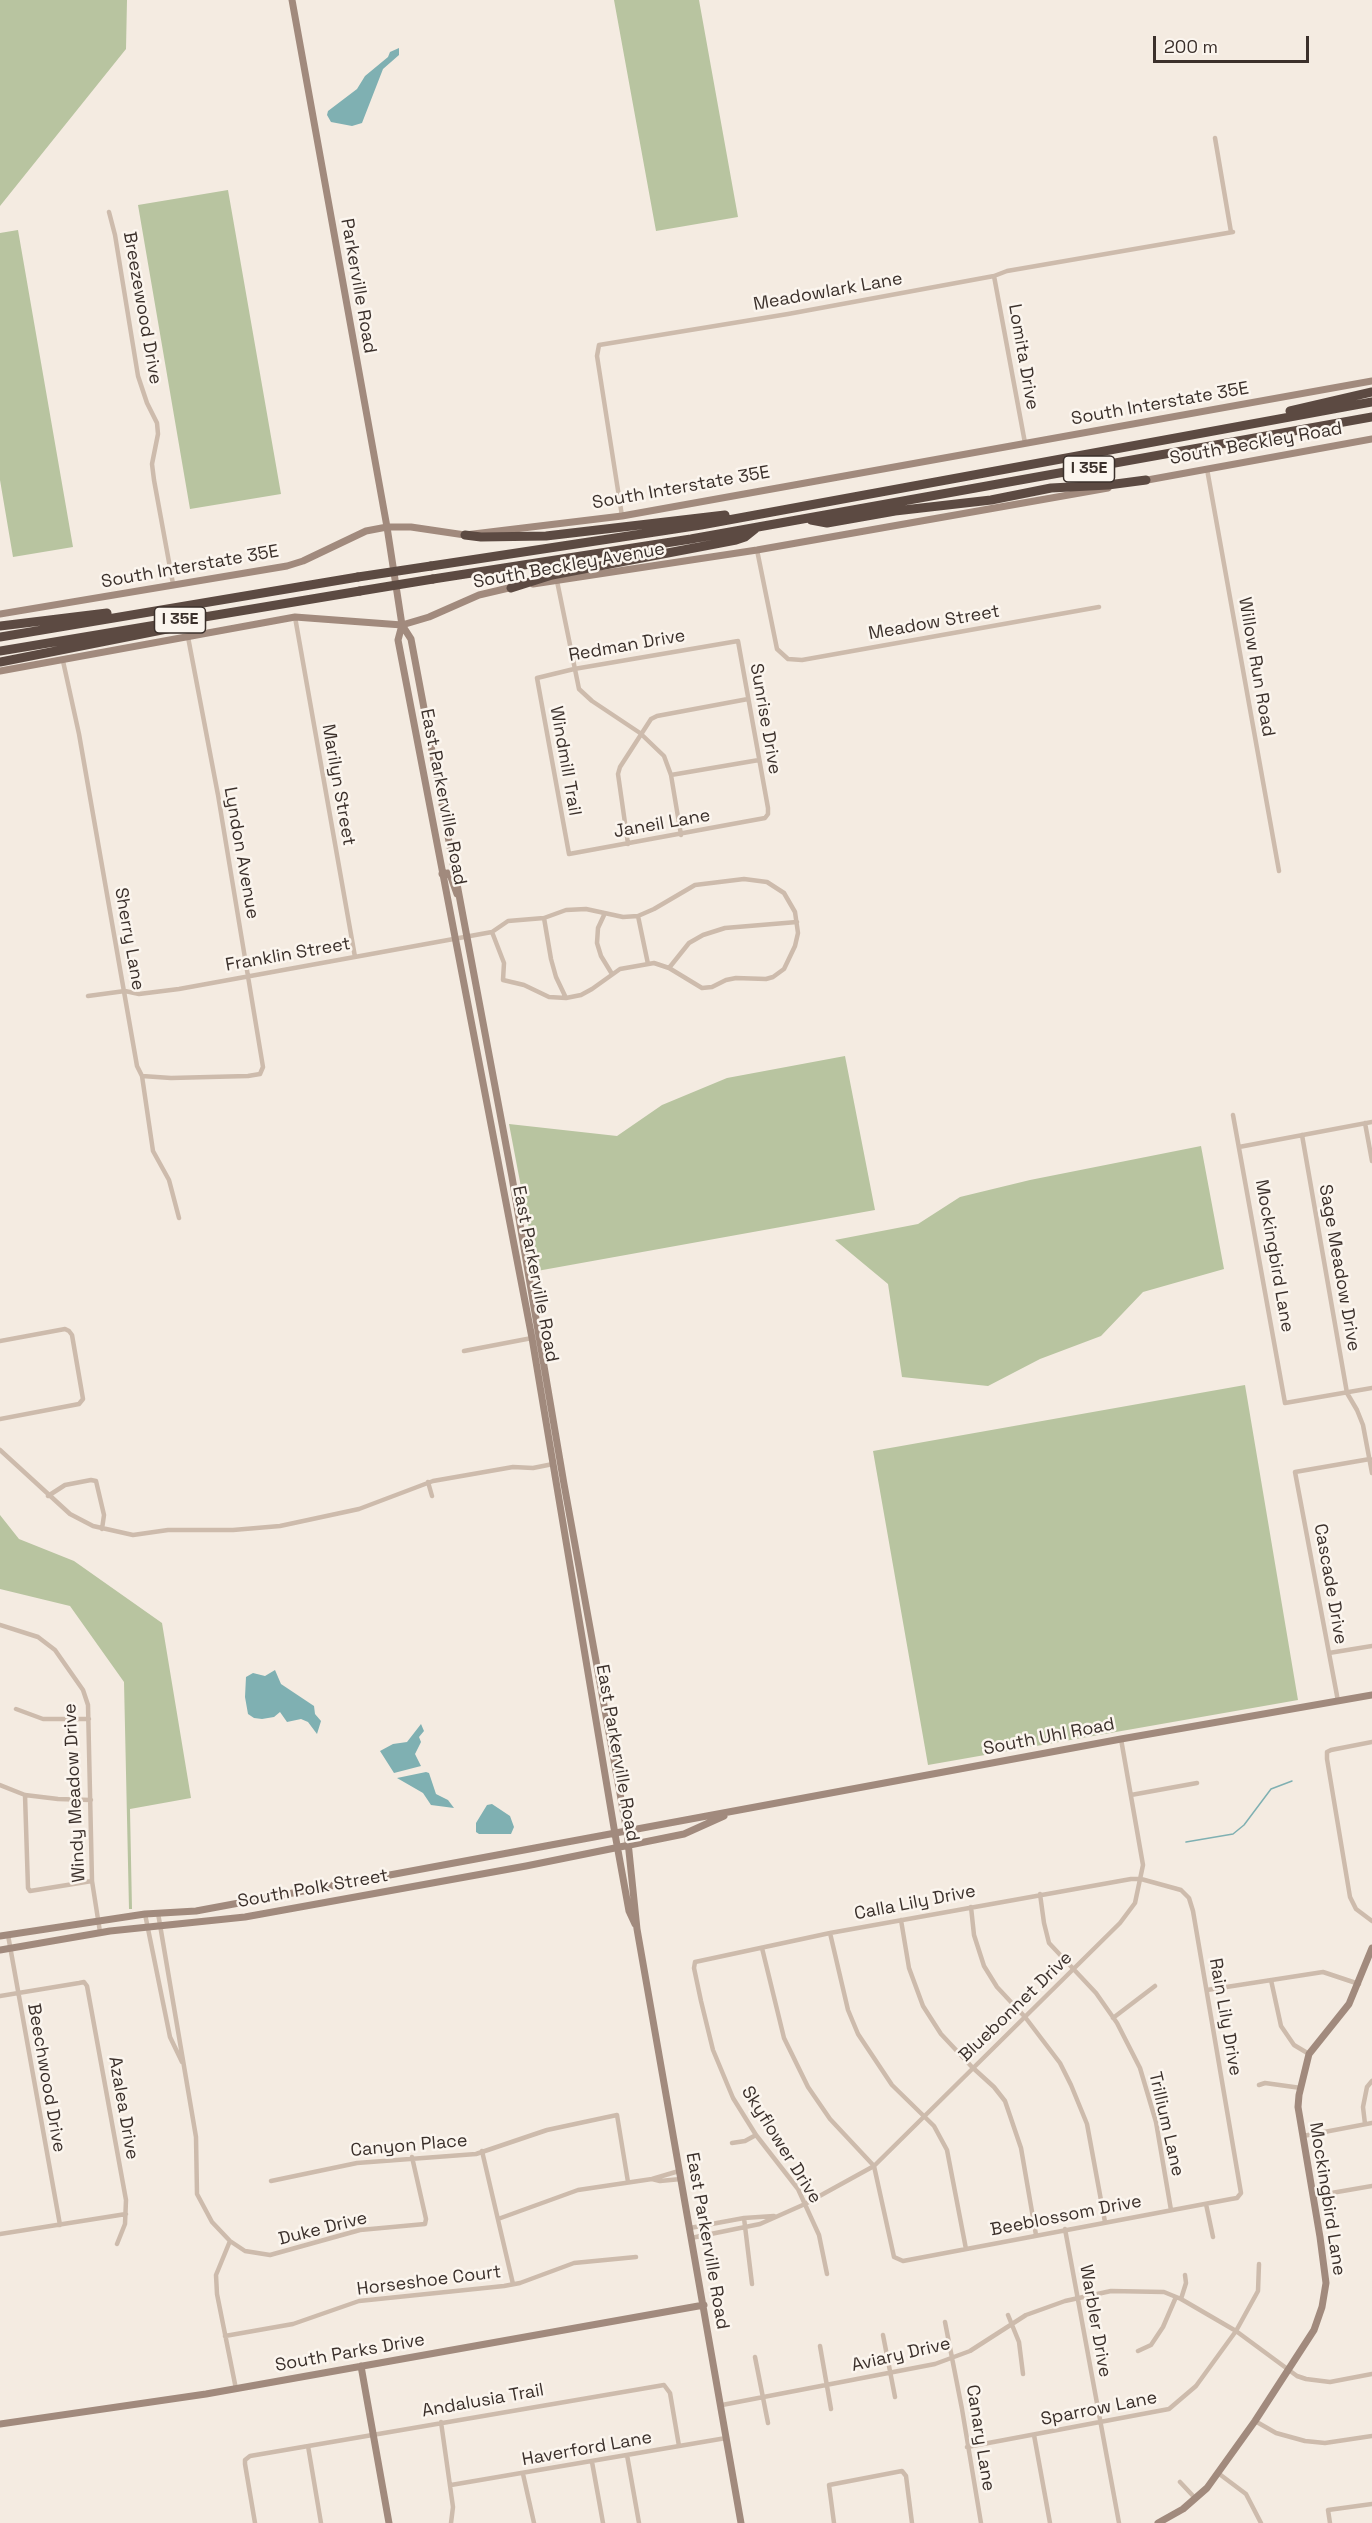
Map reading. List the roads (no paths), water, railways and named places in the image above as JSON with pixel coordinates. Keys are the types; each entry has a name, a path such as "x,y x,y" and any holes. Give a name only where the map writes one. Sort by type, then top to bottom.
{"highway":[{"path":"1161,441 1200,429 1372,392"},
{"name":"I 35E","path":"0,637 358,577 764,514 1372,402"},
{"name":"I 35E","path":"0,651 243,609 755,528 1372,417"},
{"path":"805,519 827,523 895,511 991,500 1052,488 1146,480"},
{"path":"465,535 481,537 555,535 696,518 764,514"},
{"path":"511,588 552,575 736,540 745,537 755,528"},
{"path":"0,663 200,623 243,609"},
{"path":"0,626 154,610"}],"main road":[{"name":"Parkerville Road","path":"292,0 387,526 394,578"},
{"name":"South Interstate 35E","path":"0,614 287,566 303,561 366,531 387,526 465,535 622,516 1372,381"},
{"name":"South Beckley Road","path":"1146,480 1372,439"},
{"name":"South Beckley Avenue","path":"0,671 295,617 402,625 429,617 479,595 511,588 757,550 1101,490 1146,480"},
{"name":"East Parkerville Road","path":"394,578 402,625 411,639 541,1336 564,1528 629,1911 638,1929"},
{"name":"East Parkerville Road","path":"402,625 398,640 429,812 456,938 557,1463 573,1527 627,1832 638,1929 741,2523"},
{"path":"403,667 416,665"},
{"path":"429,812 443,810"},
{"path":"442,874 448,873 451,877 463,910"},
{"path":"507,1205 517,1204"},
{"path":"564,1528 573,1527"},
{"path":"582,1638 592,1637"},
{"name":"South Uhl Road","path":"627,1832 1121,1739 1372,1695"},
{"name":"South Uhl Road","path":"629,1846 684,1834 732,1812"},
{"name":"South Polk Street","path":"4,1936 98,1920 204,1910 627,1832"},
{"name":"South Polk Street","path":"0,1950 100,1932 245,1917 629,1846"},
{"name":"Mockingbird Lane","path":"1158,2523 1196,2499 1218,2473 1290,2370 1314,2330 1322,2307 1326,2283 1314,2196 1298,2107 1300,2088 1309,2054 1349,2004 1372,1948"},
{"name":"South Parks Drive","path":"0,2424 236,2389 704,2305"},
{"path":"361,2366 389,2523"}],"street":[{"name":"Meadowlark Lane","path":"622,516 597,356 599,345 1232,232 1215,138"},
{"name":"Breezewood Drive","path":"109,212 116,235 140,384 158,428 152,464 172,584"},
{"name":"Lomita Drive","path":"994,276 1025,443"},
{"name":"Willow Run Road","path":"1207,469 1279,871"},
{"name":"Meadow Street","path":"757,550 777,649 788,659 802,660 1100,607"},
{"path":"557,581 579,689 640,733 664,756 671,775 681,835"},
{"name":"Marilyn Street","path":"295,617 355,957"},
{"name":"Lyndon Avenue","path":"142,1076 227,1078 260,1074 263,1067 218,795 188,637"},
{"name":"Sunrise Drive","path":"722,643 738,641 768,808 765,818"},
{"name":"Redman Drive","path":"537,678 574,669 722,643"},
{"name":"Sherry Lane","path":"63,661 79,734 138,1066 142,1076 153,1151 169,1180 179,1218"},
{"name":"Windmill Trail","path":"537,678 568,849"},
{"path":"628,844 618,774 640,733 651,719 748,699"},
{"path":"671,775 759,760"},
{"name":"Janeil Lane","path":"568,849 569,854 765,818"},
{"path":"492,932 504,963 503,980 524,985 549,997 566,998 581,995 620,969 648,964 669,968 702,988 712,987 736,978 766,979 784,969 790,961 798,933 792,903 784,892 767,882 752,879 695,885 638,916 648,964"},
{"name":"Franklin Street","path":"88,996 125,991 139,994 175,989 355,957 492,932 508,921 544,918 566,910 586,909 623,917 638,916"},
{"path":"605,914 598,928 597,943 601,956 612,974"},
{"path":"544,918 551,959 566,998"},
{"path":"669,968 689,943 703,935 725,928 797,922"},
{"name":"Mockingbird Lane","path":"1233,1115 1285,1403 1347,1393"},
{"path":"1239,1147 1372,1122"},
{"path":"1365,1123 1372,1161"},
{"name":"Sage Meadow Drive","path":"1302,1135 1347,1393 1358,1410 1363,1425 1372,1473"},
{"path":"0,1341 65,1329 69,1331 72,1335 82,1401 79,1404 0,1419"},
{"path":"464,1351 541,1336"},
{"path":"1347,1393 1372,1388"},
{"path":"0,1450 70,1514 102,1529 133,1534 168,1530 268,1528 352,1511 428,1482 513,1467 533,1468 557,1463"},
{"name":"Cascade Drive","path":"1338,1701 1295,1472 1371,1459"},
{"path":"48,1496 65,1485 96,1481 104,1515 102,1529"},
{"path":"428,1482 432,1496"},
{"name":"Windy Meadow Drive","path":"0,1625 38,1637 56,1650 83,1690 88,1705 92,1881 100,1932"},
{"path":"1329,1653 1372,1646"},
{"path":"16,1709 43,1719 89,1719"},
{"name":"Bluebonnet Drive","path":"691,2238 760,2224 805,2204 874,2166 1120,1923 1135,1903 1143,1865 1121,1739"},
{"path":"1372,1742 1327,1752 1350,1897 1356,1910 1372,1921"},
{"path":"1131,1795 1197,1782"},
{"path":"0,1785 24,1795 91,1800"},
{"path":"24,1795 26,1884 30,1891 92,1881"},
{"name":"Calla Lily Drive","path":"695,1962 971,1906 1141,1879"},
{"name":"Rain Lily Drive","path":"1141,1879 1181,1890 1190,1898 1241,2193"},
{"name":"Trillium Lane","path":"1040,1894 1049,1943 1096,1993 1113,2018 1140,2068 1149,2092 1171,2210"},
{"path":"971,1906 974,1935 984,1966 997,1987 1025,2017 1060,2063 1087,2124 1105,2222"},
{"path":"158,1913 196,2137 198,2194 212,2223 230,2241 216,2275 217,2294 236,2389"},
{"path":"145,1914 170,2037 184,2065"},
{"path":"901,1920 909,1968 923,2006 941,2034 1005,2101 1021,2148 1036,2235"},
{"path":"830,1933 848,2010 858,2034 892,2085 934,2126 947,2150 966,2249"},
{"name":"Beechwood Drive","path":"4,1936 11,1948 17,1993 60,2225"},
{"path":"762,1948 784,2038 808,2087 830,2119 874,2166"},
{"name":"Skyflower Drive","path":"695,1962 694,1968 713,2050 734,2098 756,2136 798,2189 819,2235 827,2274"},
{"path":"155,1965 167,1963"},
{"path":"1207,1990 1323,1972 1359,1984"},
{"path":"1271,1980 1281,2026 1294,2045 1309,2054"},
{"name":"Azalea Drive","path":"17,1993 84,1982 90,1995 121,2170 126,2214 117,2244"},
{"path":"1113,2018 1155,1986"},
{"path":"0,1996 17,1993"},
{"path":"1365,2124 1363,2107 1367,2087 1372,2081"},
{"path":"1259,2085 1265,2083 1300,2088"},
{"name":"Canyon Place","path":"271,2181 357,2163 482,2151 547,2130 617,2115 628,2182"},
{"path":"1303,2136 1372,2123"},
{"path":"732,2143 756,2136"},
{"path":"482,2151 513,2284"},
{"name":"Duke Drive","path":"230,2241 245,2251 270,2255 360,2230 425,2224 426,2219 412,2157"},
{"name":"Beeblossom Drive","path":"874,2166 894,2257 903,2261 1237,2198 1241,2193"},
{"path":"498,2219 578,2190 652,2179 660,2181 680,2175"},
{"path":"1314,2196 1372,2186"},
{"path":"1206,2204 1213,2237"},
{"path":"0,2234 126,2214"},
{"name":"Bluebonnet Drive","path":"690,2228 744,2218 774,2216"},
{"path":"744,2218 752,2284"},
{"name":"Warbler Drive","path":"1065,2229 1119,2523"},
{"name":"Horseshoe Court","path":"225,2337 293,2324 359,2301 513,2284 574,2263 636,2257"},
{"name":"Sparrow Lane","path":"967,2447 1169,2409 1196,2386 1236,2331 1258,2291 1259,2264"},
{"path":"1138,2351 1150,2345 1163,2327 1186,2283 1185,2275"},
{"name":"Aviary Drive","path":"722,2405 890,2373 953,2358 970,2351 1011,2323 1046,2307 1111,2291 1164,2292 1178,2298 1236,2331 1297,2376 1323,2382 1372,2374"},
{"path":"1008,2315 1019,2342 1023,2374"},
{"name":"Canary Lane","path":"945,2322 981,2523"},
{"path":"883,2335 895,2397"},
{"path":"820,2346 831,2409"},
{"path":"755,2358 768,2423"},
{"name":"Andalusia Trail","path":"255,2523 245,2460 250,2456 664,2385 670,2393 679,2446"},
{"path":"1255,2421 1276,2433 1305,2441 1325,2443 1372,2436"},
{"path":"441,2422 451,2485 453,2507 451,2523"},
{"path":"1034,2435 1050,2523"},
{"name":"Haverford Lane","path":"451,2485 727,2438"},
{"path":"308,2446 321,2523"},
{"path":"627,2455 639,2523"},
{"path":"592,2462 603,2523"},
{"path":"834,2523 829,2485 902,2471 906,2476 912,2523"},
{"path":"1218,2473 1246,2494 1261,2523"},
{"path":"523,2474 534,2523"},
{"path":"1180,2482 1196,2499"},
{"path":"1330,2523 1328,2510 1372,2504"}],"water":[{"path":"399,48 399,55 383,69 362,123 352,126 331,122 327,115 328,111 357,89 365,76 388,57 390,52"},
{"path":"275,1670 281,1684 314,1706 315,1714 321,1721 317,1734 308,1722 301,1719 287,1722 280,1712 274,1717 262,1719 248,1714 245,1697 246,1677 253,1673 265,1676"},
{"path":"421,1724 424,1731 419,1737 421,1742 415,1754 421,1766 394,1773 380,1751 393,1744 407,1742"},
{"path":"429,1773 436,1794 448,1800 454,1808 431,1805 423,1793 397,1778"},
{"path":"492,1804 510,1816 514,1827 511,1834 479,1834 476,1832 476,1823 487,1805"}],"waterway":[{"path":"1186,1842 1233,1834 1244,1825 1271,1789 1292,1781"}]}
